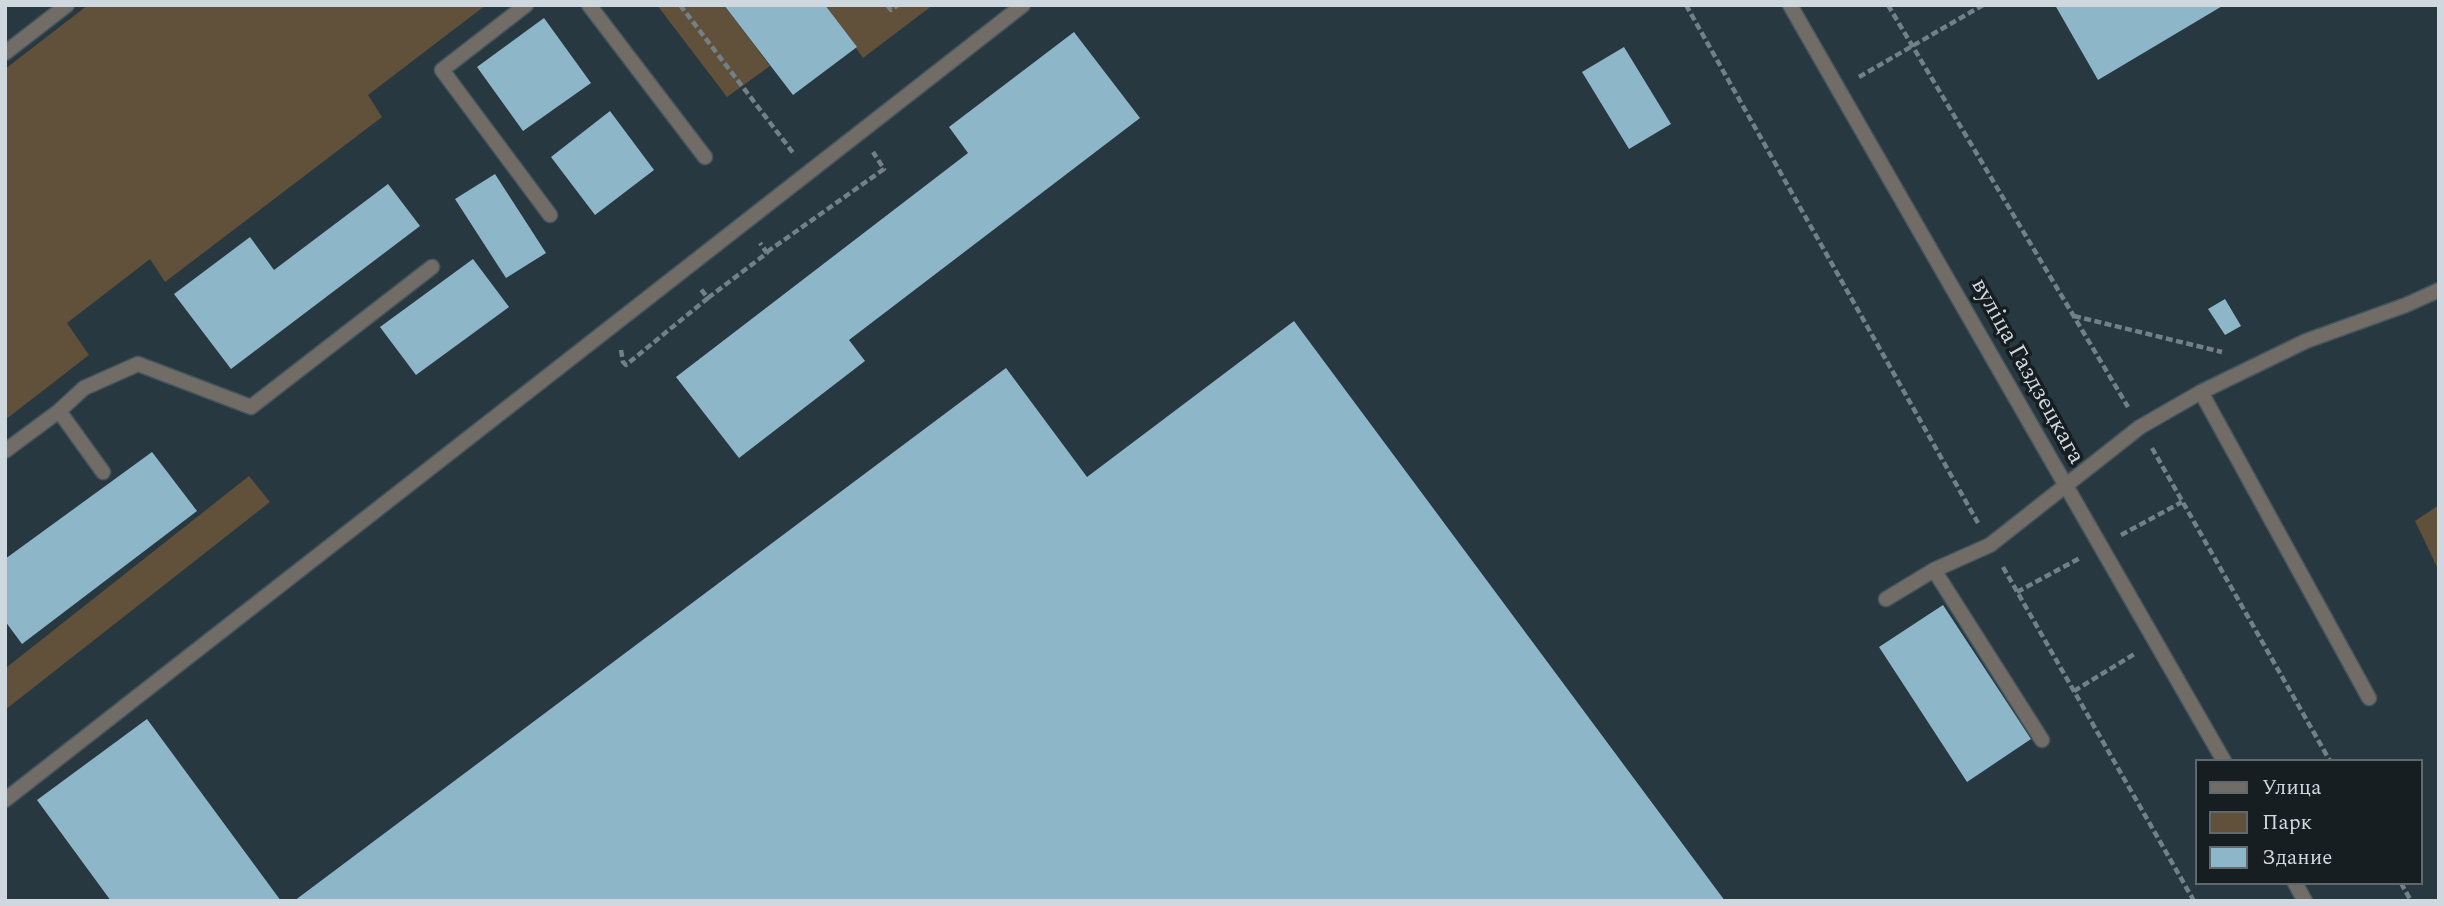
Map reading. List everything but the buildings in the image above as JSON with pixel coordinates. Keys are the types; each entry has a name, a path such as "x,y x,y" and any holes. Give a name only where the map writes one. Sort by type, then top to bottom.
{"street":[{"path":"5,53 67,5"},
{"path":"526,5 442,70 550,215"},
{"path":"589,5 705,157"},
{"path":"5,800 1023,5"},
{"name":"вуліца Газдзецкага","path":"1790,5 2223,759"},
{"path":"5,451 84,388 138,364 251,407 432,267"},
{"path":"1886,599 1934,570 1990,545 2140,426 2202,391 2306,341 2406,305 2439,290"},
{"path":"2202,391 2369,698"},
{"path":"58,411 103,472"},
{"path":"1934,570 2042,740"},
{"path":"2296,885 2305,901"}],"path":[{"path":"680,5 808,171"},
{"path":"887,5 891,10 898,5"},
{"path":"1686,5 2194,901"},
{"path":"1888,5 2140,426 2329,759"},
{"path":"1840,88 1983,5"},
{"path":"708,298 767,252 884,169 868,145"},
{"path":"760,242 767,252"},
{"path":"2074,316 2261,362"},
{"path":"2074,691 2155,643"},
{"path":"2402,885 2411,901"}],"green space":[{"path":"88,5 486,5 368,95 382,117 165,282 150,259 67,323 89,355 5,420 5,69"},
{"path":"657,5 724,5 770,66 727,97"},
{"path":"825,5 933,5 863,58"},
{"path":"249,476 270,502 5,710 5,666"},
{"path":"2439,505 2439,571 2415,521"}]}
